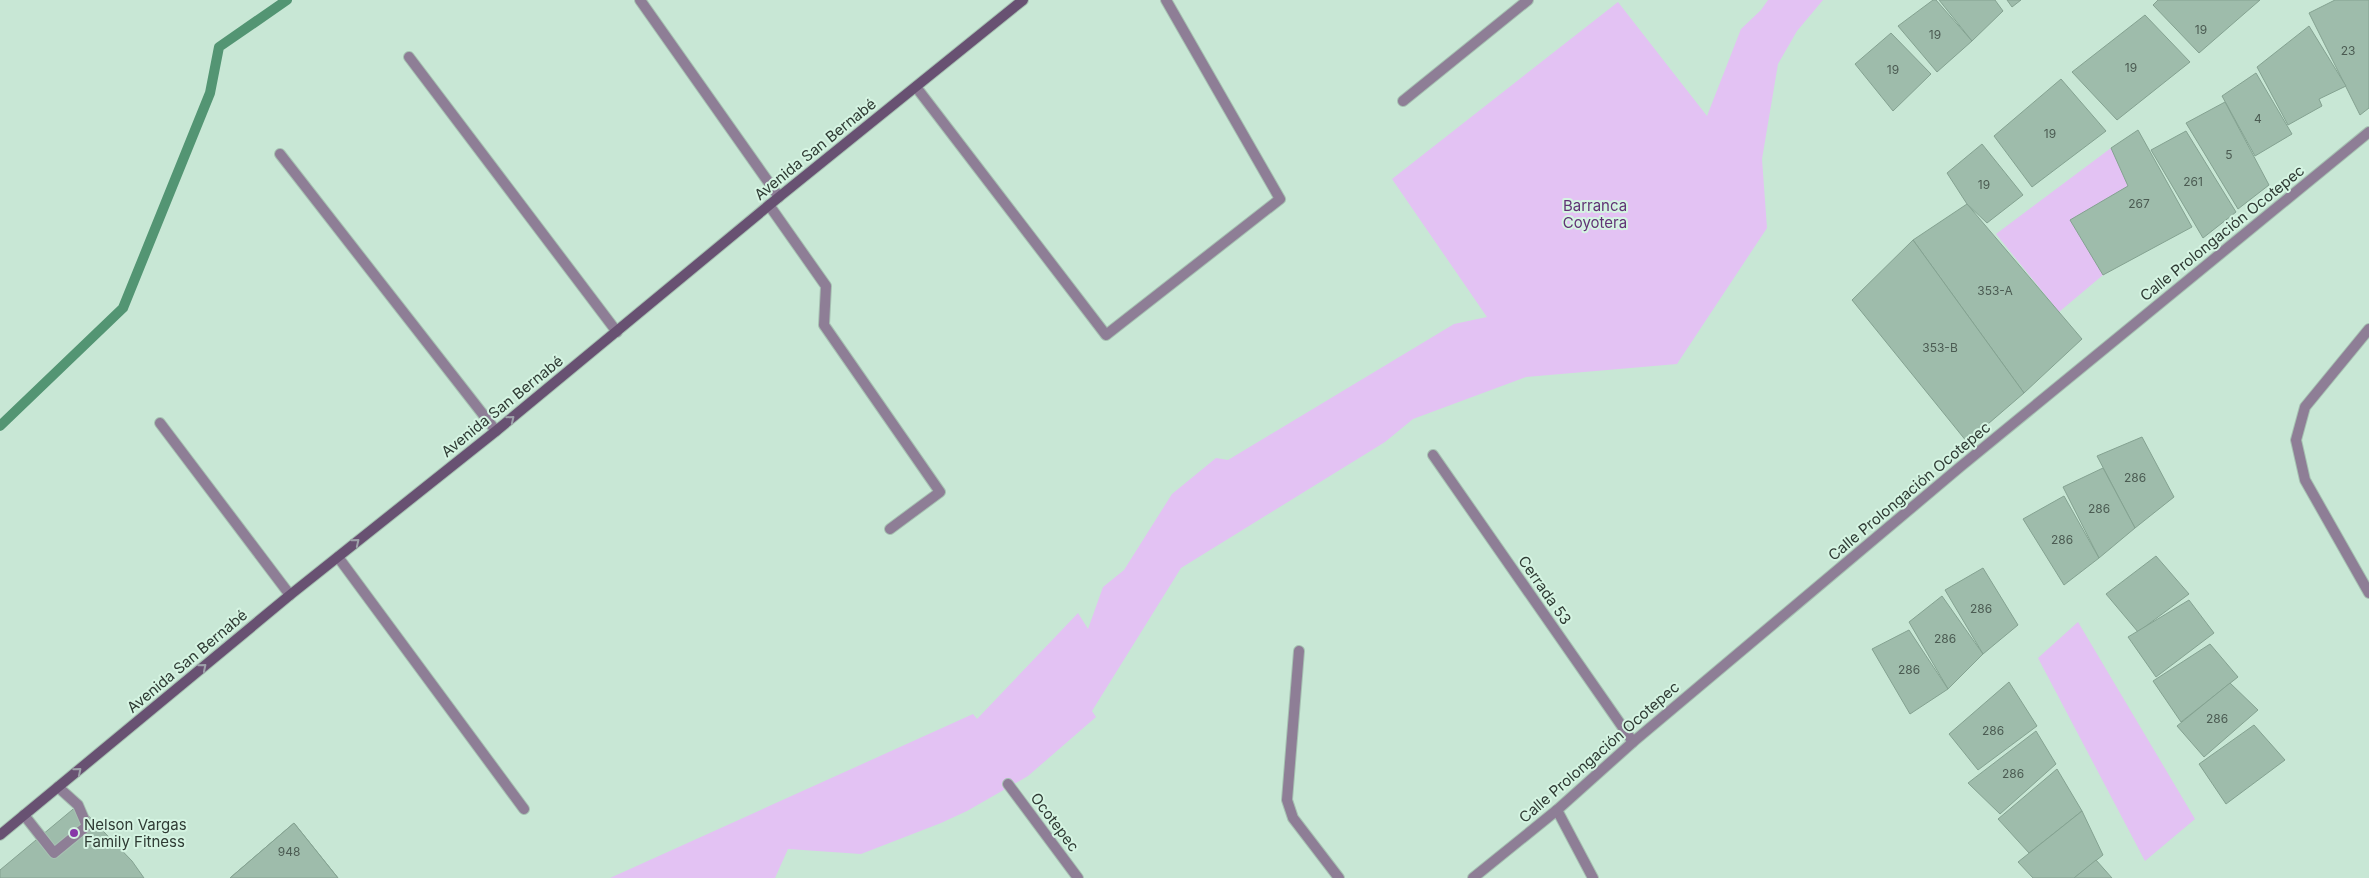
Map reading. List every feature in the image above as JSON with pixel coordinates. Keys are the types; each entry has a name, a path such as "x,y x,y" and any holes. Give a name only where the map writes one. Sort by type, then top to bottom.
{"main road":[{"name":"Avenida San Bernabé","path":"0,835 290,595 496,431 769,205 1023,0"}],"street":[{"path":"640,0 779,197"},
{"path":"916,87 1106,334 1280,199 1166,0"},
{"path":"1402,101 1528,0"},
{"path":"409,56 617,332"},
{"name":"Calle Prolongación Ocotepec","path":"1473,878 1557,810 1633,742 1960,467 2369,132"},
{"path":"280,154 496,431"},
{"path":"769,205 826,286 824,325 940,492 890,529"},
{"path":"2369,329 2306,407 2296,440 2306,480 2369,593"},
{"path":"160,423 290,595"},
{"name":"Cerrada 53","path":"1432,455 1633,742"},
{"path":"338,557 524,809"},
{"path":"1300,651 1287,800 1293,818 1339,878"},
{"name":"Ocotepec","path":"1008,784 1078,878"},
{"path":"24,815 54,853 87,826 78,805 58,786"},
{"path":"1557,810 1594,878"}],"green space":[{"name":"Barranca Coyotera","path":"1768,0 1823,0 1797,31 1778,64 1762,159 1767,228 1677,364 1526,377 1413,419 1385,442 1181,568 1092,711 1096,717 1028,776 967,811 861,854 788,849 775,878 610,878 973,714 977,719 1078,613 1088,629 1103,587 1124,570 1172,494 1216,458 1228,460 1454,324 1487,317 1392,179 1618,2 1707,116 1741,29 1761,10"},
{"path":"2111,148 2128,186 2071,220 2103,275 2059,312 1996,234"},
{"path":"2078,622 2195,819 2145,861 2038,658"}],"building":[{"path":"1933,0 1936,0 1972,41 1937,72 1898,26"},
{"path":"1939,0 1995,0 2003,11 1972,41"},
{"path":"2007,0 2021,0 2012,7"},
{"path":"2158,0 2260,0 2199,53 2153,5"},
{"path":"2335,0 2369,0 2369,108 2360,115 2309,13"},
{"path":"2145,15 2190,62 2117,120 2072,72"},
{"path":"2309,26 2346,86 2319,99 2322,106 2288,125 2257,67"},
{"path":"1891,33 1931,74 1893,111 1855,64"},
{"path":"2256,73 2292,134 2255,156 2222,96"},
{"path":"2061,79 2106,131 2032,187 1994,136"},
{"path":"2225,102 2269,185 2238,209 2186,123"},
{"path":"2138,130 2192,227 2103,275 2070,220 2128,186 2111,148"},
{"path":"2186,131 2236,212 2203,238 2151,150"},
{"path":"1982,144 2023,195 1987,223 1967,204 1947,173"},
{"path":"1967,204 2082,339 2024,393 1913,240"},
{"path":"1913,240 2024,393 1967,442 1852,300"},
{"path":"2142,437 2174,497 2135,528 2097,456"},
{"path":"2103,468 2135,528 2099,558 2063,487"},
{"path":"2064,496 2099,558 2064,585 2023,519"},
{"path":"2156,556 2189,594 2138,632 2106,594"},
{"path":"1983,568 2018,625 1983,654 1945,590"},
{"path":"1942,596 1983,654 1948,689 1909,622"},
{"path":"2189,600 2214,633 2156,677 2128,637"},
{"path":"1909,630 1948,689 1910,714 1872,649"},
{"path":"2210,644 2238,677 2181,722 2153,681"},
{"path":"2009,682 2037,726 1978,770 1949,734"},
{"path":"2230,683 2258,710 2204,757 2177,726"},
{"path":"2254,725 2285,760 2226,804 2199,764"},
{"path":"2036,731 2056,764 2000,814 1968,783"},
{"path":"2057,769 2082,811 2029,853 1998,819"},
{"name":"Nelson Vargas Family Fitness","path":"78,805 132,861 144,878 0,878 0,870"},
{"path":"2082,811 2103,855 2074,878 2033,878 2018,862"},
{"path":"294,823 338,878 230,878"},
{"path":"294,823 338,878 230,878"},
{"path":"2096,860 2112,878 2074,878"}],"waterway":[{"path":"0,426 123,308 210,93 219,47 287,0"}],"place":[{"name":"Nelson Vargas Family Fitness","path":"74,833"}]}
